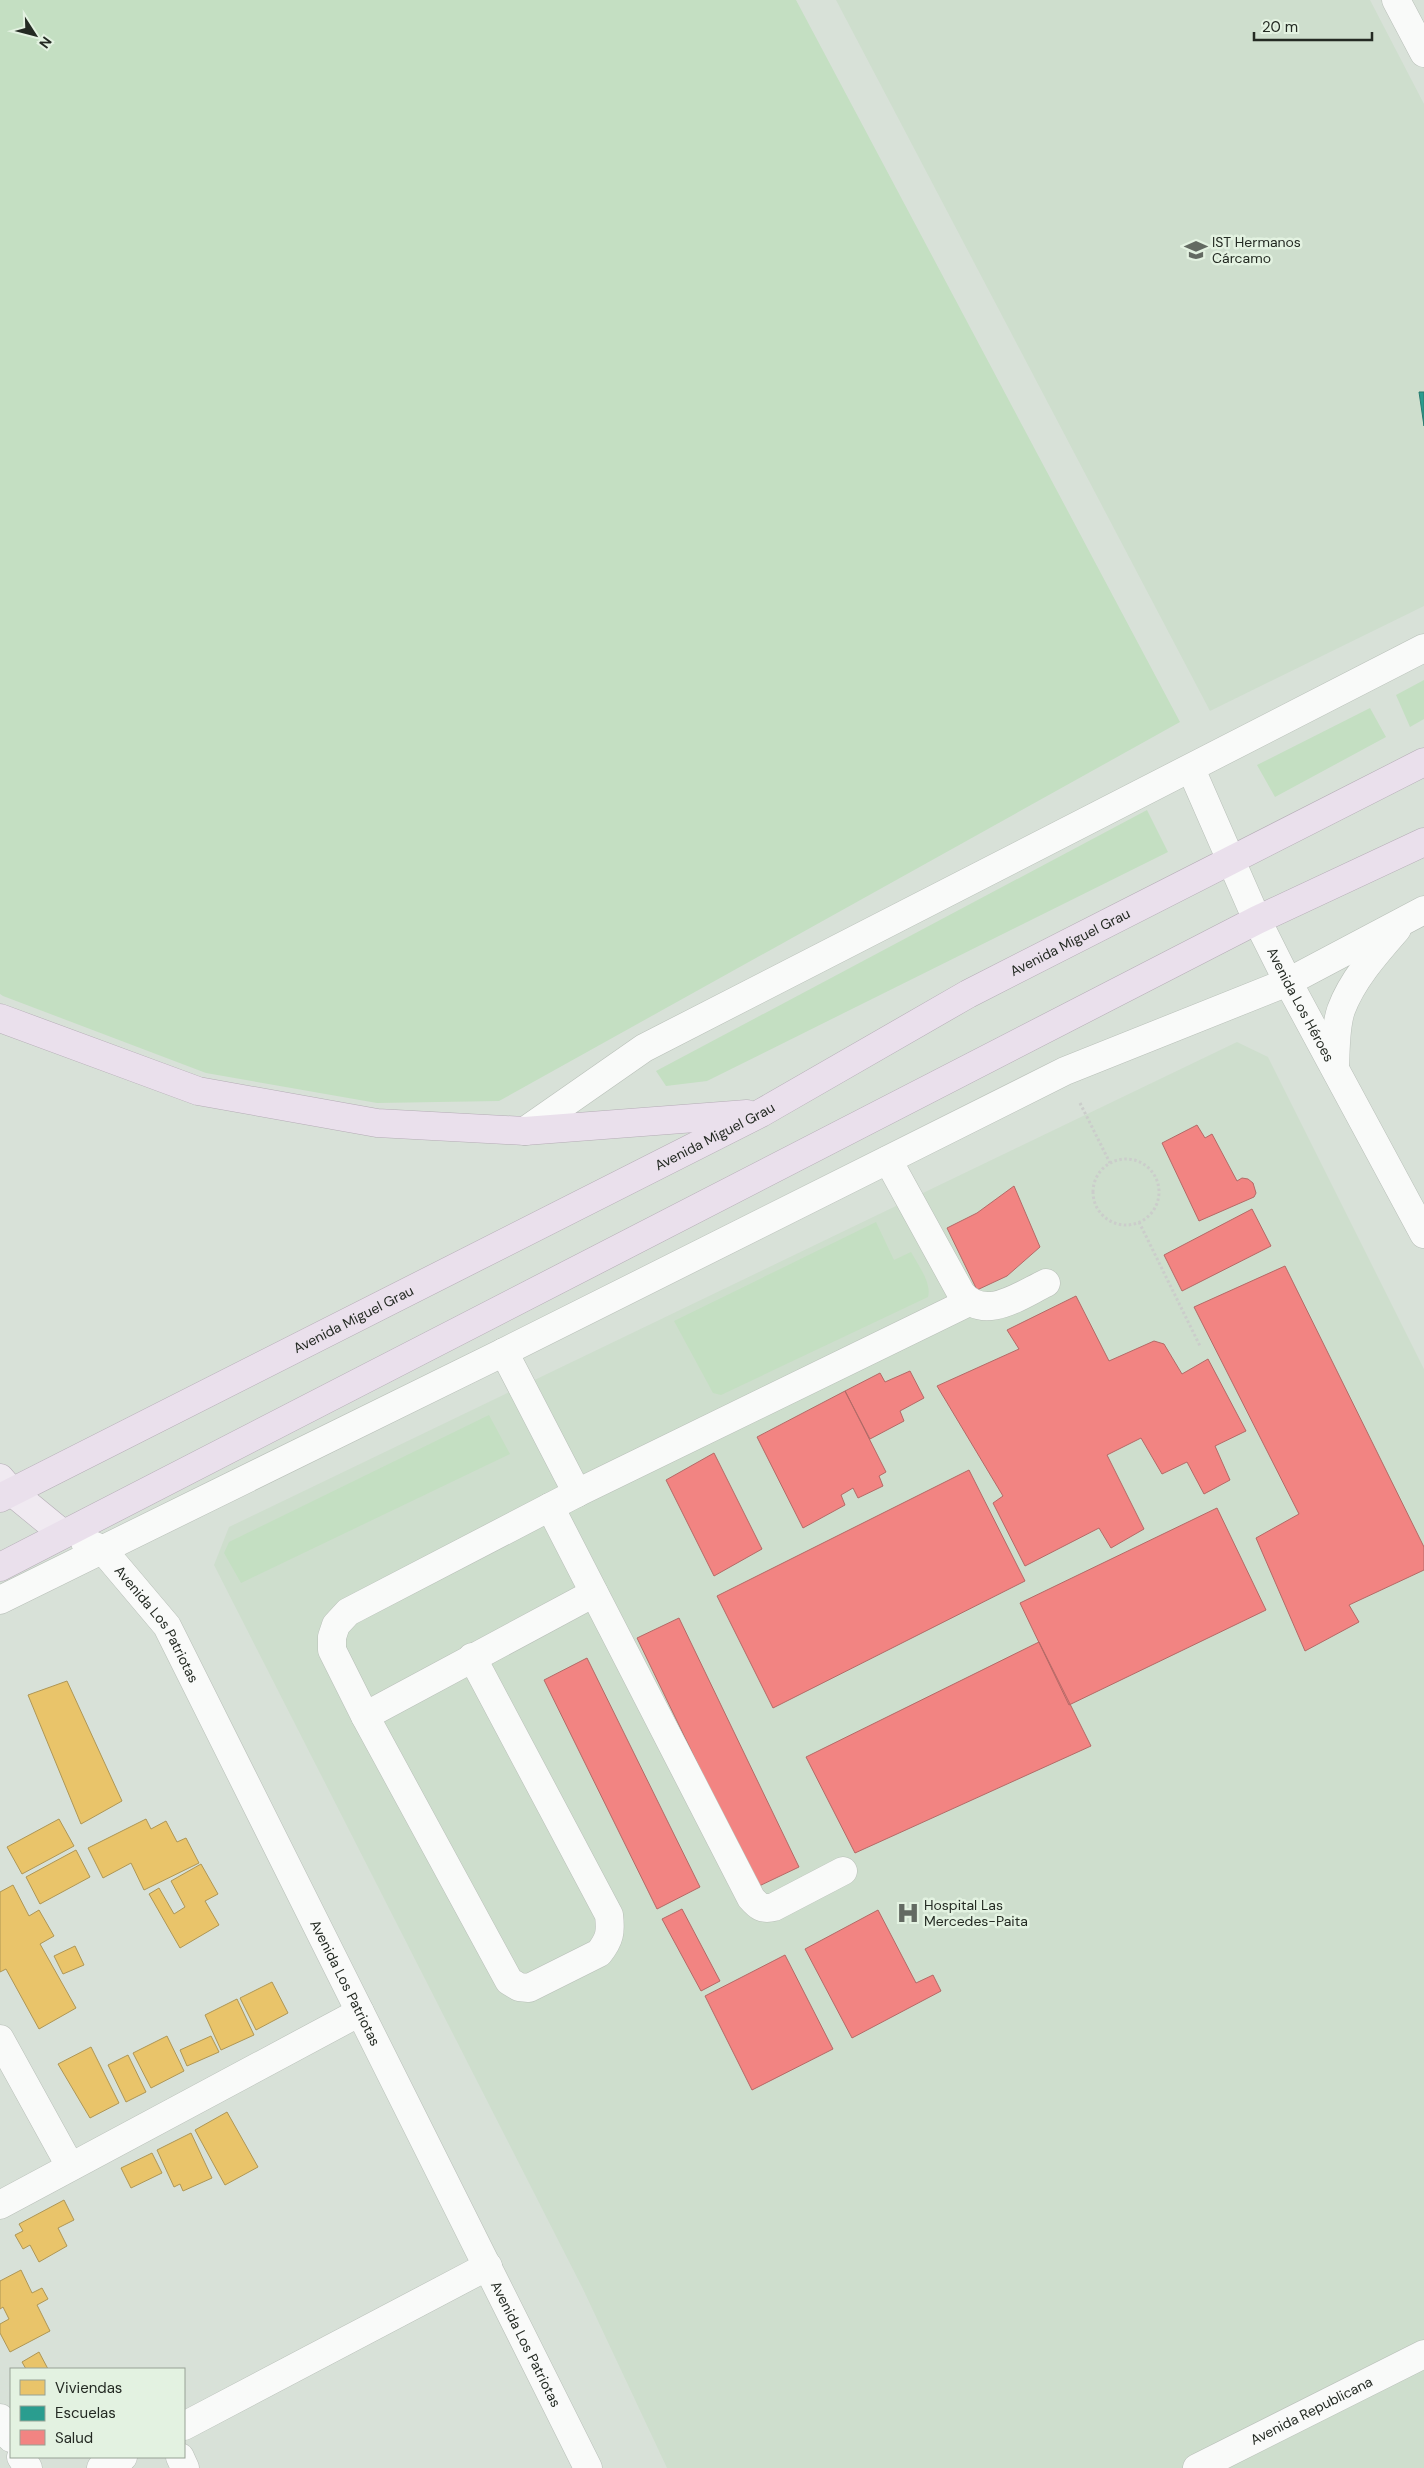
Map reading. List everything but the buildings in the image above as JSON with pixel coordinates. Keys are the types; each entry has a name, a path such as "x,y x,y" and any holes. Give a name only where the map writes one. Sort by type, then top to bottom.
{"highway":[{"name":"Avenida Miguel Grau","path":"3,1493 761,1113 968,994 1232,858 1424,762"},
{"path":"0,1567 546,1288 1257,920 1424,842"},
{"path":"0,1018 198,1091 377,1123 525,1131 761,1113"}],"main road":[{"path":"3,1493 62,1534"}],"street":[{"path":"1396,0 1422,46"},
{"path":"525,1131 644,1048 1424,648"},
{"name":"Avenida Los Héroes","path":"1191,769 1232,858 1257,920 1288,982 1424,1234"},
{"path":"0,1600 504,1352 1065,1071 1288,982 1414,915"},
{"path":"1335,1070 1337,1028 1341,1010 1354,986 1380,948 1414,915"},
{"path":"888,1160 961,1293 969,1302 979,1306 1004,1303 1046,1283"},
{"path":"472,1657 609,1915 611,1932 599,1953 529,1988 519,1987 509,1980 366,1716 332,1650 332,1637 336,1625 348,1612 577,1493 969,1302"},
{"path":"504,1352 577,1493"},
{"path":"550,1507 751,1898 757,1906 766,1909 774,1907 843,1871"},
{"name":"Avenida Los Patriotas","path":"62,1534 102,1549 167,1626 588,2468"},
{"path":"366,1716 472,1657 594,1593"},
{"path":"0,2205 360,2012"},
{"path":"1,2041 70,2166"},
{"path":"185,2425 488,2266"},
{"name":"Avenida Republicana","path":"1197,2468 1424,2354"},
{"path":"0,2418 10,2436"},
{"path":"101,2468 121,2458"}],"path":[{"path":"1065,1071 1110,1163"},
{"path":"1125,1159 1135,1160 1146,1165 1154,1174 1158,1184 1157,1201 1148,1216 1139,1222 1128,1225 1116,1224 1099,1212 1092,1193 1094,1183 1099,1173 1110,1163 1125,1159"},
{"path":"1139,1222 1200,1346"}],"shaded area":[{"name":"IST Hermanos Cárcamo","path":"836,0 1370,0 1424,104 1424,606 1210,711"},
{"name":"Hospital Las Mercedes-Paita","path":"1237,1042 1268,1057 1424,1369 1424,2468 667,2468 583,2289 214,1565 229,1527"}],"green space":[{"path":"0,0 796,0 1180,722 499,1101 377,1103 206,1073 3,996 0,994"},
{"path":"1424,680 1424,719 1410,727 1396,695"},
{"path":"1370,708 1386,737 1275,797 1257,765"},
{"path":"1147,810 1168,852 707,1081 666,1086 656,1071"},
{"path":"876,1222 894,1260 911,1252 926,1280 929,1292 928,1297 721,1395 713,1393 674,1321"},
{"path":"489,1415 510,1454 241,1583 224,1553 229,1542"}],"place":[{"name":"IST Hermanos Cárcamo","path":"1196,250"},
{"name":"Hospital Las Mercedes-Paita","path":"908,1913"}]}
